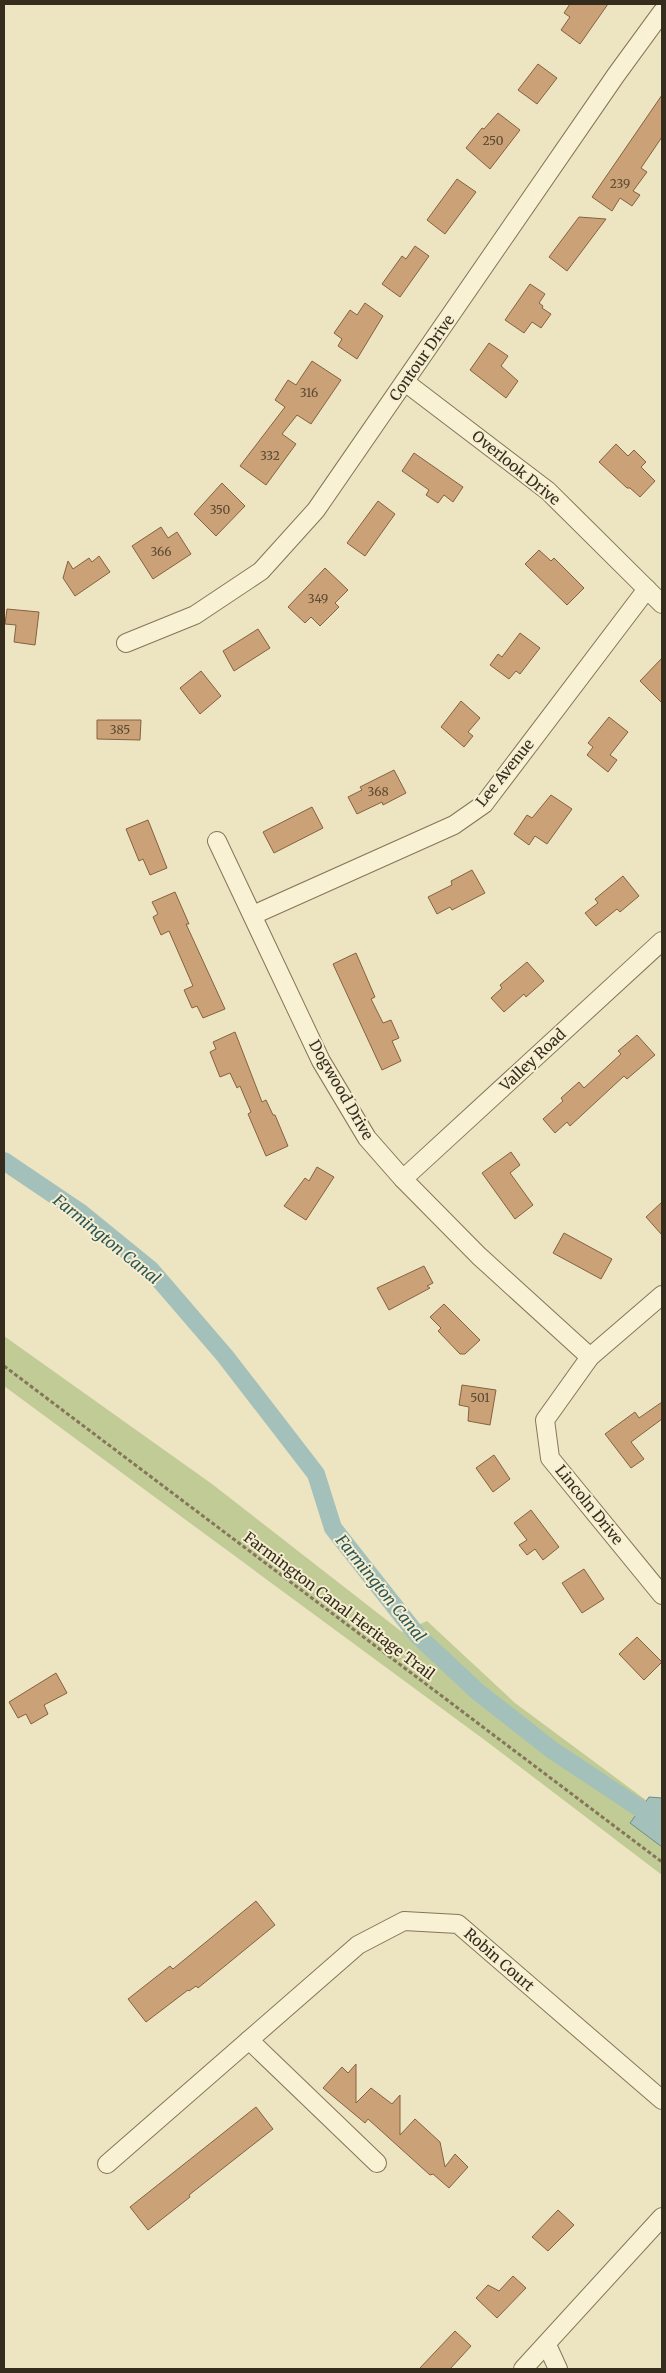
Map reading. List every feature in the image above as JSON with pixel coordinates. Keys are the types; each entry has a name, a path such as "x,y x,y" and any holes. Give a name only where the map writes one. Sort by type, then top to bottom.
{"street":[{"name":"Contour Drive","path":"126,643 195,615 261,571 316,510 616,75 662,12"},
{"name":"Overlook Drive","path":"405,382 548,492 662,604"},
{"name":"Lee Avenue","path":"253,915 454,825 484,804 647,589"},
{"name":"Dogwood Drive","path":"217,841 321,1061 367,1138 403,1179 478,1256 590,1357"},
{"name":"Valley Road","path":"403,1179 662,941"},
{"name":"Lincoln Drive","path":"662,1295 590,1357 545,1420 550,1458 662,1595"},
{"name":"Robin Court","path":"107,2164 358,1945 404,1921 458,1924 662,2100"},
{"path":"249,2040 377,2163"},
{"path":"523,2369 547,2345 662,2217"},
{"path":"547,2345 558,2369"}],"path":[{"name":"Farmington Canal Heritage Trail","path":"4,1366 662,1862"}],"green space":[{"path":"4,1336 212,1484 402,1632 427,1621 515,1703 662,1812 662,1875 486,1741 4,1386"}],"water":[{"path":"649,1797 662,1798 662,1847 630,1823"}],"building":[{"path":"570,4 608,4 580,44 561,30 570,17 564,13"},
{"path":"538,64 557,78 537,104 518,90"},
{"path":"662,95 662,137 641,168 647,172 633,191 640,195 632,206 620,198 612,211 592,197"},
{"path":"498,113 520,130 490,169 466,148 482,128 484,129"},
{"path":"457,179 476,192 445,234 427,220"},
{"path":"579,217 606,219 567,271 549,257"},
{"path":"415,246 429,256 400,297 382,284 402,256 406,259"},
{"path":"530,284 545,294 539,303 543,306 542,308 551,314 541,328 532,322 524,333 505,320"},
{"path":"365,303 383,316 357,359 338,346 342,339 334,333 350,310 357,315"},
{"path":"489,343 508,356 501,366 518,381 506,398 470,370"},
{"path":"312,361 341,380 311,424 297,415 282,434 296,444 266,485 240,466 285,407 275,400 288,380 296,385"},
{"path":"616,444 628,456 634,450 646,462 641,467 655,481 640,497 630,488 627,488 599,462"},
{"path":"414,453 463,487 453,502 444,495 438,503 426,495 429,490 402,471"},
{"path":"222,483 245,506 216,536 194,514"},
{"path":"378,501 395,514 365,556 347,543"},
{"path":"161,527 168,538 177,532 191,554 153,579 132,546"},
{"path":"539,550 551,561 554,558 584,588 567,605 525,564"},
{"path":"99,556 110,572 75,596 63,578 68,561 73,569 89,558 92,562"},
{"path":"325,568 348,590 335,603 339,607 320,626 311,617 305,623 288,607"},
{"path":"7,609 39,612 35,645 14,642 16,625 5,624"},
{"path":"258,629 270,648 234,671 223,651"},
{"path":"520,633 540,648 520,674 516,671 509,679 490,665 498,654 502,657"},
{"path":"662,658 662,703 640,681"},
{"path":"201,671 221,696 200,714 180,688"},
{"path":"461,701 480,718 468,732 473,736 464,747 441,727"},
{"path":"609,717 628,732 610,755 617,760 608,772 587,755 593,747 588,743"},
{"path":"97,720 141,720 140,740 97,739"},
{"path":"394,770 406,793 383,805 382,802 357,814 348,797 362,790 360,787"},
{"path":"551,795 572,809 547,844 535,836 529,845 514,834 527,815 532,818"},
{"path":"312,807 323,828 274,853 263,832"},
{"path":"148,820 167,868 150,875 143,859 139,861 126,829"},
{"path":"472,870 485,893 452,910 450,907 437,914 428,897 452,885 451,881"},
{"path":"623,876 639,896 620,912 617,909 596,926 585,913 598,903 595,899"},
{"path":"175,892 189,924 186,924 225,1009 203,1018 197,1006 192,1008 184,990 193,986 169,931 161,935 153,917 158,914 152,902"},
{"path":"356,953 375,997 371,999 383,1023 391,1020 399,1038 392,1041 401,1061 382,1070 333,964"},
{"path":"527,962 544,981 526,997 524,994 504,1012 491,998 502,988 500,985"},
{"path":"235,1032 262,1102 266,1100 273,1115 275,1115 288,1146 266,1156 248,1114 251,1112 240,1086 237,1088 230,1073 220,1077 210,1052 216,1049 213,1042"},
{"path":"637,1035 655,1055 627,1079 624,1076 570,1126 567,1122 555,1133 543,1119 563,1101 561,1098 579,1082 584,1088 621,1054 618,1051"},
{"path":"511,1152 520,1165 510,1173 533,1205 515,1219 482,1173"},
{"path":"317,1167 334,1177 306,1220 284,1206 305,1178 309,1181"},
{"path":"662,1202 662,1235 646,1217"},
{"path":"564,1233 612,1259 601,1279 553,1253"},
{"path":"424,1266 433,1283 427,1286 430,1288 389,1310 377,1288"},
{"path":"444,1304 480,1340 465,1354 460,1354 438,1331 441,1328 430,1317"},
{"path":"462,1385 496,1390 490,1425 468,1421 469,1407 459,1405"},
{"path":"662,1402 662,1419 631,1442 644,1459 631,1468 605,1434 635,1412 639,1418"},
{"path":"494,1455 510,1479 493,1492 476,1468"},
{"path":"531,1510 559,1547 543,1560 535,1549 527,1555 519,1545 527,1540 514,1523"},
{"path":"584,1569 604,1599 582,1613 562,1583"},
{"path":"637,1637 662,1662 644,1680 619,1654"},
{"path":"56,1673 67,1693 44,1705 48,1714 31,1724 26,1714 18,1718 9,1702"},
{"path":"256,1901 275,1925 198,1988 196,1986 188,1990 146,2022 128,1999 170,1966 173,1969"},
{"path":"356,2064 356,2103 371,2088 392,2104 400,2095 400,2135 415,2119 440,2142 445,2167 455,2154 468,2167 449,2188 433,2174 430,2175 368,2119 365,2123 323,2088 342,2067 348,2073"},
{"path":"256,2107 273,2129 148,2230 130,2207"},
{"path":"558,2210 574,2225 548,2251 532,2237"},
{"path":"513,2276 526,2288 497,2318 476,2298 488,2285 499,2291"},
{"path":"455,2331 471,2346 450,2369 419,2369"}],"waterway":[{"name":"Farmington Canal","path":"4,1161 81,1213 151,1270 225,1356 316,1474 333,1528 418,1636 478,1692 552,1750 662,1823"}]}
